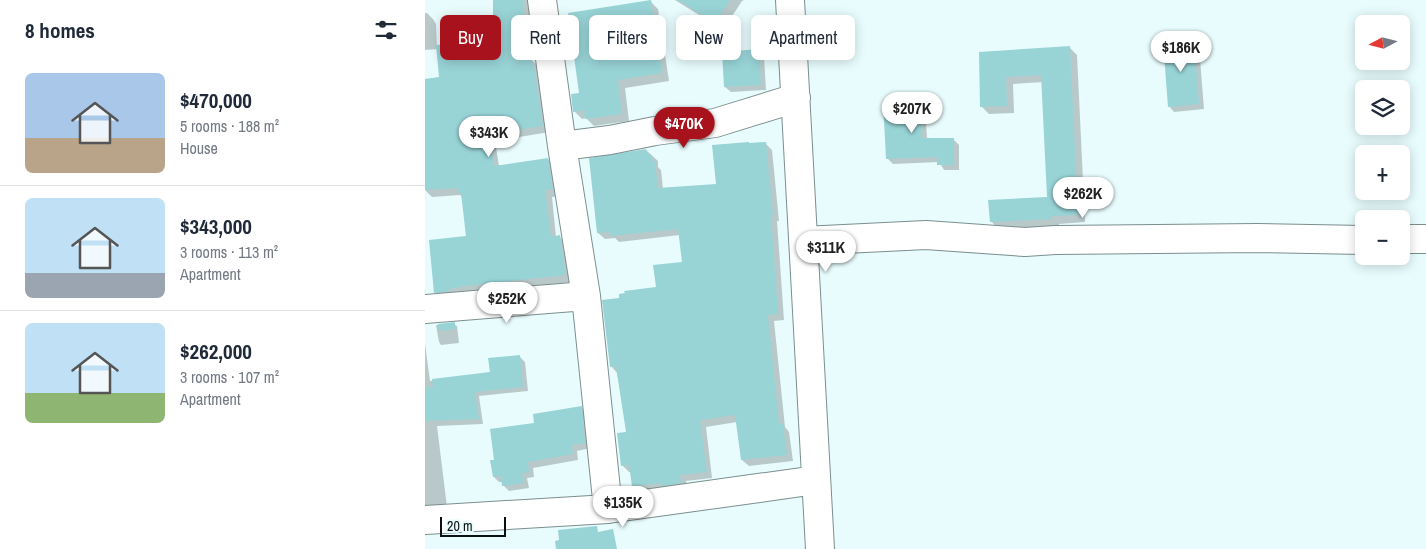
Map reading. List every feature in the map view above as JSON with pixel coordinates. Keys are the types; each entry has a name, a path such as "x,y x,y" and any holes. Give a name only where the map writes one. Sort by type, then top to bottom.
{"street":[{"path":"542,0 562,146 586,296 608,509"},
{"path":"790,0 820,549"},
{"path":"562,146 715,123 796,98"},
{"path":"803,241 926,235 1025,242 1248,238 1355,240"},
{"path":"1410,239 1426,239"},
{"path":"425,309 586,296"},
{"path":"425,520 608,509 816,480"}],"building":[{"path":"493,0 523,0 523,15 511,15 511,60 531,60 543,126 489,134 494,166 548,158 553,189 545,190 551,237 560,235 566,275 465,286 450,289 450,291 434,293 429,240 466,236 461,193 457,193 457,188 425,190 425,79 439,77 436,45 440,45 440,60 501,60 501,15 493,15"},
{"path":"651,0 653,15 589,15 589,60 660,60 662,73 618,80 622,114 585,119 584,110 573,112 571,94 579,93 574,60 579,60 579,15 568,15 568,13"},
{"path":"678,0 730,0 720,15 702,15"},
{"path":"1194,39 1199,104 1168,107 1163,41"},
{"path":"1070,46 1078,215 1052,216 1052,219 990,222 988,200 1047,197 1041,75 1006,77 1007,106 980,107 979,52"},
{"path":"741,50 751,50 751,60 760,60 761,85 724,87 722,60 741,60"},
{"path":"920,99 922,138 954,138 954,165 937,165 937,157 886,159 883,101"},
{"path":"766,142 773,214 771,215 778,314 768,315 779,424 783,424 787,455 741,460 735,415 700,420 707,472 680,475 681,483 662,486 662,483 632,486 629,465 621,466 617,433 626,432 616,366 610,367 602,300 619,298 619,294 625,293 624,291 656,287 653,265 682,262 678,229 611,236 610,232 597,233 589,158 646,149 647,154 651,154 653,162 655,162 658,188 716,184 712,145"},
{"path":"455,322 455,329 439,331 438,324"},
{"path":"520,355 523,387 475,392 479,419 425,421 425,387 433,387 432,379 490,372 488,358"},
{"path":"582,406 585,443 572,445 573,454 528,462 529,472 522,473 524,483 502,486 501,476 493,477 490,460 494,460 490,429 534,423 533,414"},
{"path":"597,526 598,532 613,529 617,549 556,549 555,541 559,540 558,530"}]}
